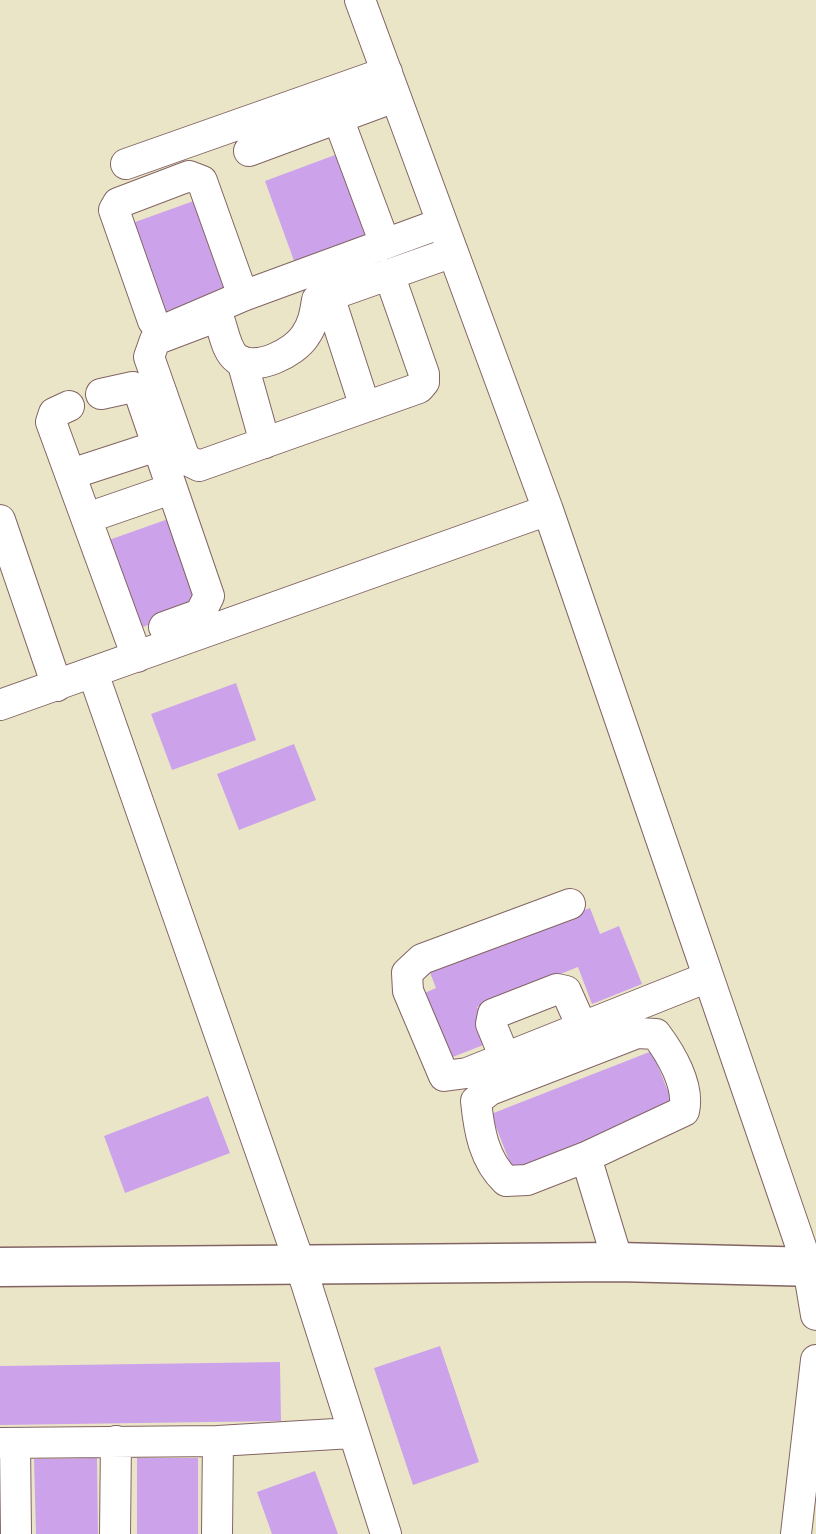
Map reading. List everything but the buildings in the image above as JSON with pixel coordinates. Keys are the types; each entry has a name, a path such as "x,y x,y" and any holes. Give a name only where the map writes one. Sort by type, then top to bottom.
{"street":[{"path":"360,0 548,510 708,977 812,1267 816,1315"},
{"path":"248,151 338,118 391,84"},
{"path":"126,164 391,84"},
{"path":"338,118 385,244"},
{"path":"243,296 202,181 189,176 118,204 114,210 153,321 158,327 166,328 243,296 442,223"},
{"path":"389,274 424,374 424,382 419,388 199,466 185,459 149,357 155,340 213,318 219,319 231,353 242,361 263,361 297,346 312,324 317,300 389,274 453,252"},
{"path":"329,296 365,407"},
{"path":"242,361 265,443"},
{"path":"0,705 93,673 200,614 209,596 170,489 139,392 132,387 101,394"},
{"path":"69,406 54,413 51,422 134,648"},
{"path":"71,474 157,446"},
{"path":"87,518 170,489"},
{"path":"134,648 548,510"},
{"path":"0,520 57,686"},
{"path":"93,673 300,1264 386,1534"},
{"path":"570,904 422,959 407,973 408,990 444,1076 467,1073 708,977"},
{"path":"505,1058 491,1024 493,1014 556,989 566,990 582,1027"},
{"path":"637,1033 656,1034 668,1050 681,1081 687,1100 684,1111 586,1157 527,1180 506,1181 493,1169 478,1125 476,1101 490,1090 637,1033"},
{"path":"586,1157 618,1262"},
{"path":"0,1267 618,1262 812,1267"},
{"path":"796,1534 816,1360"},
{"path":"16,1534 7,1443 218,1441 352,1433"},
{"path":"115,1534 116,1441"},
{"path":"217,1534 218,1441"}]}
